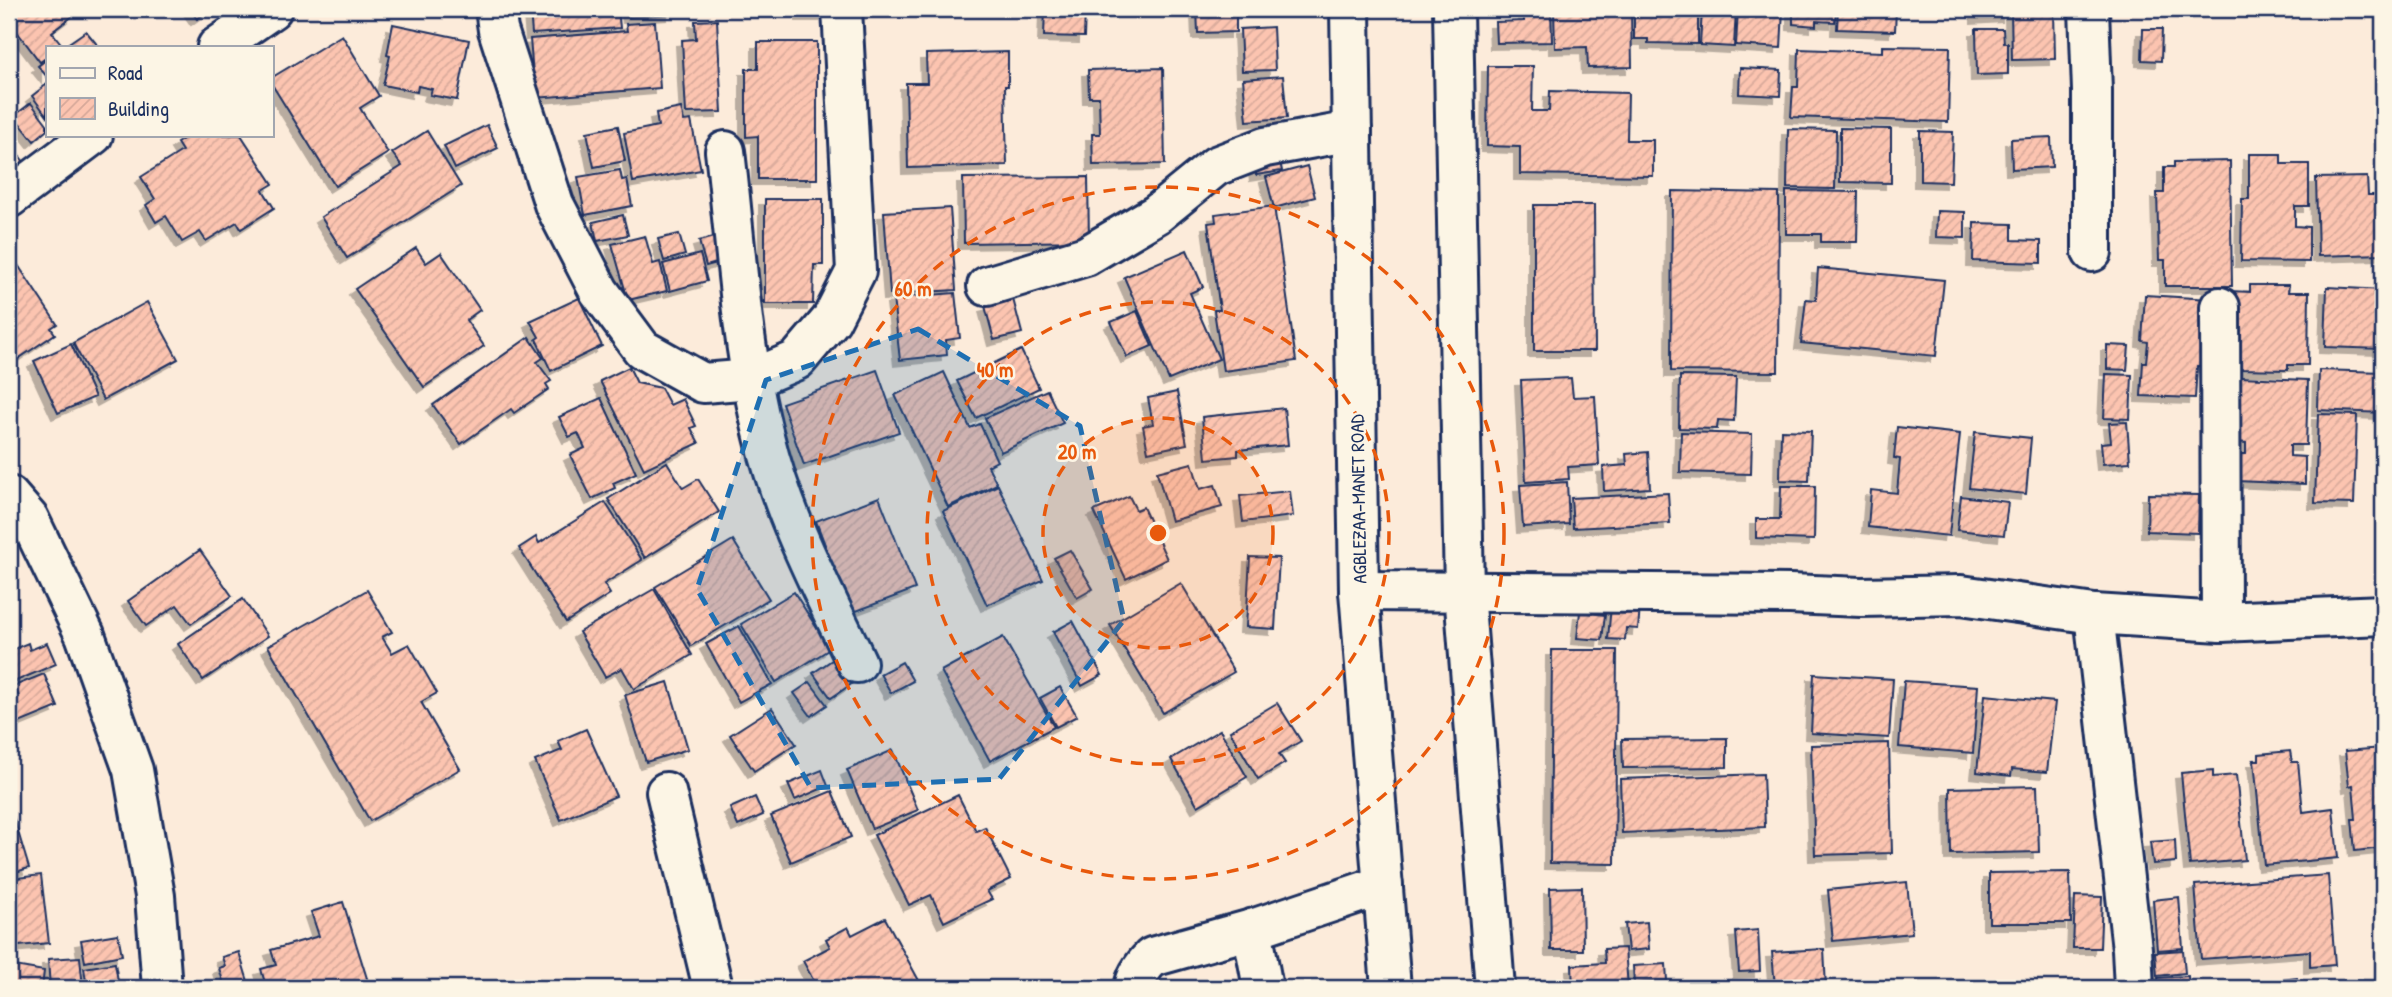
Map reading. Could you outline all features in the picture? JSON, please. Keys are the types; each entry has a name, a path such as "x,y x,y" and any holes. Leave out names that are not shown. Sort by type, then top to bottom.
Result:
{"street":[{"path":"218,46 272,9"},
{"path":"495,9 498,30 554,204 599,291 642,349 704,383 752,379 797,360 831,320 856,271 842,9"},
{"name":"AGBLEZAA-MANET ROAD","path":"1350,9 1359,591 1391,988"},
{"path":"1453,9 1464,592 1495,988"},
{"path":"2089,9 2092,252"},
{"path":"987,286 1086,256 1157,214 1216,166 1265,147 1352,131"},
{"path":"9,198 92,136"},
{"path":"725,151 752,379 764,438 788,516 857,663"},
{"path":"2220,307 2221,622"},
{"path":"9,496 29,519 85,635 133,770 155,896 162,988"},
{"path":"1359,591 1790,594 1861,597 1961,595 2094,614 2221,622 2383,615"},
{"path":"2094,614 2132,949 2134,988"},
{"path":"666,792 713,988"},
{"path":"1135,988 1137,976 1152,957 1252,929 1383,885"},
{"path":"1252,929 1263,988"}],"highlighted area":[{"path":"918,329 1080,426 1124,620 999,779 811,788 697,589 766,380"}],"building":[{"path":"69,9 74,15 52,32 63,46 46,46 46,58 40,62 9,21 9,11"},
{"path":"190,9 211,9 197,19"},
{"path":"530,9 618,9 620,28 532,34"},
{"path":"628,9 673,9 673,14 629,17"},
{"path":"802,9 825,9 825,15 802,15"},
{"path":"1045,9 1085,9 1084,37 1044,36"},
{"path":"1197,9 1236,12 1236,32 1198,33"},
{"path":"1524,9 1551,9 1552,42 1496,43 1495,22 1524,21"},
{"path":"1554,9 1631,9 1632,67 1588,68 1587,47 1555,48"},
{"path":"1634,9 1698,9 1698,44 1648,43 1648,39 1634,39"},
{"path":"1702,9 1736,9 1734,47 1700,45"},
{"path":"1738,9 1783,9 1781,48 1736,45"},
{"path":"1793,9 1836,9 1835,22 1816,21 1816,26 1793,24"},
{"path":"1838,9 1896,9 1895,31 1837,29"},
{"path":"1977,9 2008,9 2008,16 1977,18"},
{"path":"2011,9 2054,9 2055,59 2012,60"},
{"path":"717,20 722,112 686,113 682,40 696,39 695,21"},
{"path":"655,22 660,88 535,98 530,39 627,31 626,24"},
{"path":"393,24 469,40 457,100 430,95 432,89 418,86 417,92 383,85 390,56 387,55"},
{"path":"1273,27 1275,70 1242,71 1240,29"},
{"path":"1976,29 2003,29 2004,43 2008,43 2008,74 1977,75"},
{"path":"2143,29 2162,29 2161,61 2142,60"},
{"path":"86,31 98,46 64,46"},
{"path":"342,35 379,96 360,108 388,153 335,186 273,86 273,77"},
{"path":"758,42 817,42 817,179 758,179 758,136 746,137 746,69 758,69"},
{"path":"1883,46 1950,47 1948,122 1791,117 1793,87 1798,87 1799,49 1883,52"},
{"path":"1008,52 1008,86 1005,86 1007,165 908,168 906,83 927,83 926,54"},
{"path":"46,60 46,76 38,66"},
{"path":"1488,66 1533,66 1532,111 1549,111 1550,91 1628,93 1627,140 1653,140 1653,176 1520,174 1520,147 1487,146"},
{"path":"1163,68 1165,164 1093,165 1092,134 1100,134 1099,97 1089,97 1088,70"},
{"path":"1740,68 1781,70 1780,96 1739,94"},
{"path":"1283,76 1287,118 1247,121 1243,79"},
{"path":"46,85 46,115 32,96"},
{"path":"31,103 46,123 46,131 34,141 14,116"},
{"path":"681,108 684,121 691,120 701,170 633,182 624,133 658,126 656,113"},
{"path":"487,125 498,148 455,169 444,146"},
{"path":"618,126 625,161 594,167 587,132"},
{"path":"1840,128 1891,129 1891,183 1840,182"},
{"path":"1788,129 1836,130 1835,189 1787,188"},
{"path":"427,131 461,186 347,258 321,217 402,166 392,153"},
{"path":"1920,131 1953,132 1951,182 1920,181"},
{"path":"188,136 242,136 273,184 263,190 274,208 241,229 237,222 206,241 200,232 182,242 166,216 156,222 146,205 155,199 141,177 182,151 177,143"},
{"path":"2051,137 2052,167 2012,169 2011,139"},
{"path":"9,142 24,162 9,173"},
{"path":"1278,152 1282,171 1256,175 1253,157"},
{"path":"2249,154 2281,154 2281,164 2309,164 2309,206 2295,206 2295,226 2309,227 2309,262 2241,261 2242,199 2249,199"},
{"path":"2230,161 2232,286 2165,286 2165,260 2159,260 2157,193 2164,193 2164,167 2174,167 2174,162"},
{"path":"1307,166 1315,197 1274,208 1266,177"},
{"path":"620,170 622,180 627,179 632,206 585,215 578,177"},
{"path":"1088,177 1089,241 964,243 963,178"},
{"path":"2367,177 2368,195 2383,195 2383,254 2318,256 2316,178"},
{"path":"1672,191 1779,193 1778,372 1671,371"},
{"path":"1786,191 1858,192 1857,242 1821,242 1821,234 1786,234"},
{"path":"765,199 823,199 823,265 814,265 813,304 765,304"},
{"path":"1534,205 1594,205 1595,351 1534,351"},
{"path":"1274,206 1296,361 1223,371 1214,310 1220,310 1208,223 1216,222 1215,214"},
{"path":"950,208 956,290 890,294 884,212"},
{"path":"1937,211 1965,212 1965,238 1936,237"},
{"path":"623,215 628,235 597,241 593,222"},
{"path":"1974,223 2012,224 2012,240 2041,241 2041,263 1973,261"},
{"path":"679,234 685,255 664,261 658,239"},
{"path":"721,235 728,260 706,266 699,241"},
{"path":"645,236 653,264 660,262 667,291 628,300 612,244"},
{"path":"416,248 426,263 441,253 480,310 466,320 484,346 424,387 355,289"},
{"path":"1187,250 1203,287 1190,293 1219,359 1169,380 1124,277"},
{"path":"10,253 57,324 51,328 55,334 9,365"},
{"path":"700,254 707,281 670,291 663,264"},
{"path":"1818,268 1944,280 1936,356 1801,343 1806,299 1816,300"},
{"path":"2250,285 2289,285 2288,292 2309,292 2308,365 2288,365 2288,370 2238,369 2231,291 2250,292"},
{"path":"2327,287 2383,290 2383,349 2325,347"},
{"path":"955,293 960,338 946,340 947,355 900,360 893,298"},
{"path":"2145,295 2210,299 2206,366 2197,366 2195,398 2141,396 2143,362 2146,362 2148,342 2142,341"},
{"path":"579,298 602,346 551,371 536,339 539,337 530,321"},
{"path":"1013,299 1022,333 994,340 985,306"},
{"path":"147,302 178,359 103,400 73,343"},
{"path":"1137,311 1152,346 1127,357 1111,322"},
{"path":"529,337 543,358 537,362 551,381 546,384 549,389 514,413 511,409 461,444 433,405"},
{"path":"71,344 95,397 58,413 34,361"},
{"path":"2107,345 2129,346 2127,370 2107,369"},
{"path":"1021,350 1039,388 976,418 957,381"},
{"path":"629,367 637,383 661,388 670,405 683,399 696,426 691,428 699,443 644,469 600,381"},
{"path":"877,370 899,432 804,465 782,403"},
{"path":"2319,370 2383,372 2382,413 2318,410"},
{"path":"944,372 970,428 980,424 997,461 988,466 997,484 948,507 895,395"},
{"path":"2106,374 2132,375 2130,419 2104,418"},
{"path":"1680,376 1736,377 1734,421 1718,420 1717,429 1679,428"},
{"path":"2241,377 2308,380 2306,445 2290,445 2290,456 2305,457 2305,484 2237,481 2237,454 2246,454 2246,443 2238,442"},
{"path":"1571,378 1573,397 1595,396 1599,465 1568,467 1569,479 1526,482 1521,380"},
{"path":"1047,390 1063,423 1001,452 985,418"},
{"path":"1177,392 1187,444 1148,452 1143,426 1153,424 1148,398"},
{"path":"601,398 636,473 613,483 615,488 592,499 570,455 585,448 578,433 569,437 559,417"},
{"path":"1284,408 1288,445 1238,450 1238,456 1206,459 1202,417"},
{"path":"2318,414 2357,415 2354,504 2315,503"},
{"path":"2127,422 2130,462 2103,464 2101,443 2111,442 2109,423"},
{"path":"1897,427 1960,434 1949,536 1868,527 1871,490 1897,493 1900,459 1894,458"},
{"path":"1781,430 1811,431 1809,481 1780,480"},
{"path":"1681,432 1752,434 1751,474 1680,472"},
{"path":"1975,432 2031,438 2026,494 1969,488"},
{"path":"1648,452 1650,488 1604,491 1603,467 1627,465 1626,454"},
{"path":"667,462 683,488 698,479 719,512 645,558 608,499"},
{"path":"1192,463 1200,489 1215,485 1222,507 1171,521 1157,472"},
{"path":"1567,482 1569,524 1523,527 1520,485"},
{"path":"998,485 1043,580 987,605 943,511"},
{"path":"1781,486 1815,486 1814,540 1756,538 1756,519 1780,519"},
{"path":"1290,491 1293,516 1243,522 1240,496"},
{"path":"1668,493 1670,523 1573,528 1571,498"},
{"path":"2148,494 2199,495 2198,533 2147,531"},
{"path":"1129,496 1136,510 1143,507 1167,559 1126,579 1094,511"},
{"path":"1961,496 2008,502 2004,535 1957,530"},
{"path":"879,497 915,589 851,613 816,521"},
{"path":"605,502 642,560 604,584 610,594 566,622 519,548 536,537 539,543"},
{"path":"733,540 769,599 691,646 655,587"},
{"path":"200,550 232,596 191,624 177,605 146,626 128,601"},
{"path":"1070,550 1093,589 1077,598 1054,558"},
{"path":"1250,557 1279,558 1275,629 1246,627"},
{"path":"1181,583 1234,672 1163,713 1110,625"},
{"path":"654,589 692,655 634,689 622,668 605,677 579,632"},
{"path":"367,590 392,632 382,637 392,653 409,644 437,693 421,702 460,769 370,821 268,646"},
{"path":"794,592 830,649 776,682 741,624"},
{"path":"243,599 268,636 203,680 178,644"},
{"path":"1611,605 1640,607 1638,629 1626,628 1625,640 1608,639"},
{"path":"1580,612 1605,615 1602,640 1577,638"},
{"path":"1073,621 1102,675 1082,686 1053,632"},
{"path":"739,626 772,684 739,702 706,644"},
{"path":"1003,637 1054,727 990,761 941,671"},
{"path":"28,643 30,650 47,643 56,664 9,684 9,651"},
{"path":"1552,650 1617,650 1615,864 1550,863"},
{"path":"835,658 853,683 831,698 813,673"},
{"path":"902,662 913,681 891,693 880,674"},
{"path":"44,674 58,707 12,726 9,702 19,697 14,686"},
{"path":"1814,674 1893,679 1889,738 1811,733"},
{"path":"1904,681 1978,686 1973,753 1899,747"},
{"path":"668,682 688,749 646,762 625,695"},
{"path":"810,682 827,705 811,716 794,693"},
{"path":"1060,687 1077,716 1056,727 1040,698"},
{"path":"1985,695 2055,702 2047,772 2012,769 2011,776 1977,772"},
{"path":"1277,703 1301,741 1279,754 1285,763 1258,779 1230,731"},
{"path":"772,708 796,744 754,771 730,735"},
{"path":"586,729 616,796 561,820 535,761 562,750 558,741"},
{"path":"1220,730 1247,777 1198,806 1171,759"},
{"path":"1727,738 1727,767 1623,768 1622,739"},
{"path":"1889,743 1892,853 1815,855 1811,745"},
{"path":"2383,748 2383,848 2355,851 2353,785 2349,786 2345,751"},
{"path":"893,750 918,810 872,829 847,770"},
{"path":"2290,751 2292,762 2298,762 2303,812 2333,808 2338,858 2264,865 2254,760 2259,760 2259,754"},
{"path":"822,770 828,786 795,800 788,784"},
{"path":"2213,770 2213,777 2236,775 2245,860 2190,865 2181,773"},
{"path":"1763,774 1765,827 1622,833 1620,779"},
{"path":"2037,786 2039,852 1951,854 1950,788"},
{"path":"832,791 851,837 791,862 771,816"},
{"path":"958,795 976,831 985,827 1011,879 987,891 992,899 944,922 931,895 909,905 874,835"},
{"path":"755,797 763,815 738,826 730,808"},
{"path":"9,802 29,868 9,874"},
{"path":"2175,840 2176,862 2153,864 2150,842"},
{"path":"2070,872 2071,923 1989,923 1989,873"},
{"path":"41,875 49,943 9,947 9,879"},
{"path":"2328,875 2335,965 2310,967 2310,951 2201,959 2195,885"},
{"path":"1907,882 1912,933 1833,941 1828,890"},
{"path":"1582,887 1583,950 1551,950 1550,888"},
{"path":"2075,896 2102,897 2100,948 2073,948"},
{"path":"2179,897 2183,948 2157,950 2153,900"},
{"path":"343,902 370,988 254,988 265,983 261,969 276,965 271,950 319,936 311,912"},
{"path":"885,918 923,988 810,988 816,985 803,961 830,947 826,939 848,927 852,935"},
{"path":"1647,922 1649,949 1628,951 1625,924"},
{"path":"1758,930 1760,971 1739,972 1736,932"},
{"path":"118,934 122,955 85,962 81,940"},
{"path":"1625,948 1628,988 1573,988 1572,965 1605,963 1604,949"},
{"path":"1824,949 1826,988 1805,988 1805,985 1775,987 1772,952"},
{"path":"2183,950 2185,973 2157,976 2155,952"},
{"path":"239,952 250,988 225,988 219,968 225,966 222,957"},
{"path":"80,957 83,988 50,988 48,959"},
{"path":"115,963 119,987 87,988 84,968"},
{"path":"1666,964 1667,981 1634,983 1633,966"},
{"path":"9,965 44,971 42,988 9,988"},
{"path":"2188,976 2189,988 2159,988 2158,978"},
{"path":"2297,978 2298,988 2210,988"},
{"path":"1113,983 1114,988 1070,988 1070,986"}]}
